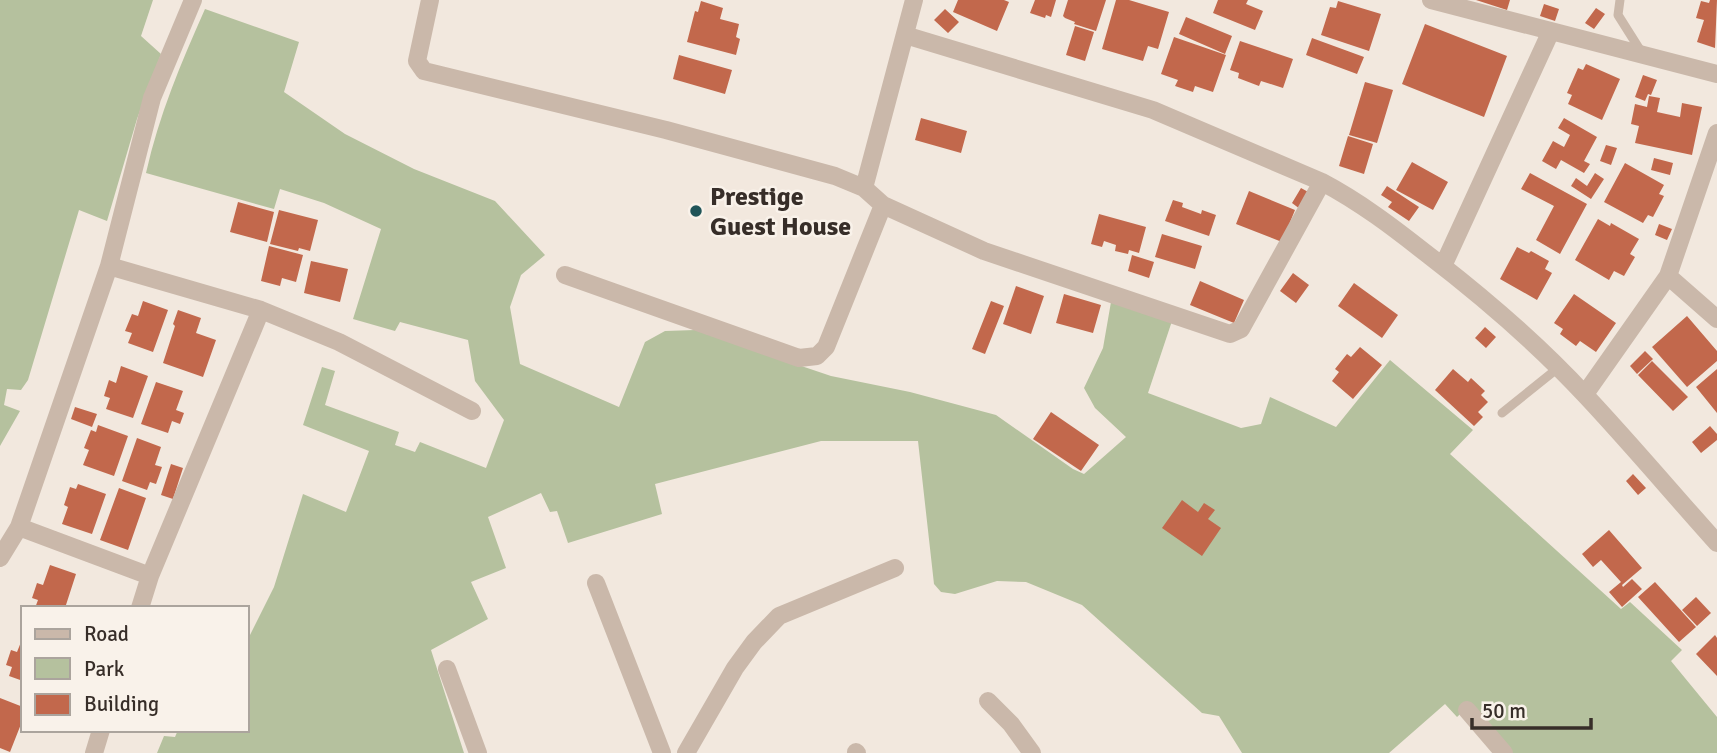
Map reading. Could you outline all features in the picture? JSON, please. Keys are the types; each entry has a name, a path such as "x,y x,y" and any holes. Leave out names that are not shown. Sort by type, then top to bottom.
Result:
{"street":[{"path":"0,558 19,527 109,266 152,98 192,0"},
{"path":"430,0 417,61 424,71 666,130 835,176 864,188 883,205 984,251 1230,334 1241,329 1322,182"},
{"path":"864,188 914,0"},
{"path":"1431,0 1717,74"},
{"path":"1443,266 1550,31"},
{"path":"905,35 1153,110 1347,195 1389,224 1507,319 1585,394 1717,543"},
{"path":"1585,394 1668,276 1717,133"},
{"path":"565,275 799,358 817,356 826,347 883,205"},
{"path":"109,266 261,310 339,342 472,411"},
{"path":"1668,276 1717,319"},
{"path":"141,606 150,576 261,310"},
{"path":"19,527 150,576"},
{"path":"685,753 735,668 754,642 779,617 895,568"},
{"path":"596,583 662,753"},
{"path":"447,669 478,753"},
{"path":"988,701 1011,724 1032,753"},
{"path":"1467,710 1504,753"},
{"path":"94,753 100,732"}],"lane":[{"path":"1620,0 1618,15 1643,55"},
{"path":"1502,413 1558,368"}],"green space":[{"path":"0,0 153,0 141,36 161,54 137,119 107,221 79,210 28,380 21,390 7,389 4,405 20,411 0,446"},
{"path":"205,9 299,42 284,92 345,134 414,169 495,201 545,255 521,275 510,307 520,364 619,407 645,342 665,331 695,330 831,376 910,392 996,415 1084,474 1126,437 1095,408 1084,388 1103,348 1111,302 1173,318 1148,393 1241,428 1261,424 1270,397 1336,427 1390,360 1473,430 1450,454 1621,609 1630,602 1682,650 1671,661 1717,717 1717,753 1512,753 1470,705 1457,717 1445,704 1389,753 1242,753 1219,716 1202,713 1082,605 1026,582 997,581 955,594 941,592 934,584 918,441 821,441 655,484 662,514 568,543 557,511 550,512 541,493 488,517 506,568 471,582 488,619 431,650 464,753 157,753 164,736 175,737 177,732 248,732 248,639 274,587 303,494 346,512 369,451 303,425 322,367 335,371 325,405 399,432 395,445 415,452 420,442 486,468 504,420 475,381 468,340 400,322 395,331 353,319 381,229 324,203 280,189 274,209 146,173 157,130"}],"building":[{"path":"958,0 1009,2 997,31 953,12"},
{"path":"1035,0 1056,0 1051,17 1046,15 1045,18 1030,13"},
{"path":"1068,0 1106,0 1096,31 1074,24 1075,22 1063,16"},
{"path":"1116,0 1129,0 1169,12 1158,49 1148,46 1143,61 1102,49"},
{"path":"1218,0 1248,0 1246,4 1263,11 1255,30 1213,13"},
{"path":"1476,0 1510,0 1507,10"},
{"path":"1710,0 1717,0 1715,48 1697,42 1704,20 1696,18 1701,1 1709,3"},
{"path":"701,1 723,8 720,19 739,24 736,37 740,39 736,55 687,42 695,11 698,12"},
{"path":"1338,1 1381,14 1369,51 1321,35 1330,7 1336,8"},
{"path":"1544,4 1559,9 1555,21 1540,16"},
{"path":"1596,8 1605,14 1594,29 1585,23"},
{"path":"945,9 959,22 948,33 934,20"},
{"path":"1186,17 1232,36 1225,54 1179,34"},
{"path":"1425,24 1507,56 1484,117 1402,84"},
{"path":"1075,26 1094,32 1085,61 1066,55"},
{"path":"1174,37 1226,55 1213,92 1195,86 1193,92 1175,86 1178,80 1161,74"},
{"path":"1312,38 1364,57 1357,74 1306,55"},
{"path":"1240,41 1293,59 1283,88 1261,81 1259,86 1238,78 1239,73 1230,70"},
{"path":"679,55 732,70 725,94 673,79"},
{"path":"1586,64 1620,79 1602,120 1568,104 1572,95 1567,93 1578,68 1583,70"},
{"path":"1643,75 1657,80 1651,95 1648,94 1645,101 1635,97"},
{"path":"1365,82 1393,90 1377,143 1349,135"},
{"path":"1649,96 1660,98 1657,112 1680,117 1682,103 1702,107 1692,155 1635,143 1639,126 1631,124 1635,104 1647,107"},
{"path":"921,118 967,131 961,153 915,140"},
{"path":"1564,118 1597,137 1584,161 1590,164 1584,173 1561,160 1556,169 1542,161 1553,141 1564,147 1570,135 1558,128"},
{"path":"1348,136 1373,144 1364,174 1339,166"},
{"path":"1606,145 1617,148 1611,165 1600,161"},
{"path":"1654,158 1673,163 1670,175 1651,170"},
{"path":"1412,162 1448,182 1433,210 1396,190"},
{"path":"1625,163 1664,185 1659,194 1664,196 1653,217 1648,215 1643,223 1604,202"},
{"path":"1530,173 1587,204 1560,254 1536,240 1554,206 1521,189"},
{"path":"1595,173 1604,179 1591,199 1571,186 1576,178 1587,186"},
{"path":"1387,186 1419,207 1409,221 1388,207 1392,202 1381,195"},
{"path":"1301,188 1310,193 1300,209 1292,203"},
{"path":"1249,191 1295,210 1282,242 1236,224"},
{"path":"1173,200 1183,203 1182,207 1201,214 1202,210 1216,215 1209,236 1165,221"},
{"path":"238,202 274,212 267,242 230,232"},
{"path":"279,210 318,220 310,251 270,244"},
{"path":"1099,214 1146,227 1139,253 1129,250 1128,254 1115,251 1116,245 1104,241 1102,247 1091,244"},
{"path":"1598,219 1610,226 1611,223 1639,239 1630,254 1635,257 1624,276 1614,271 1609,280 1575,260"},
{"path":"1659,224 1672,229 1667,240 1655,235"},
{"path":"1162,234 1202,246 1195,269 1155,257"},
{"path":"269,246 303,255 296,282 282,278 280,286 261,281"},
{"path":"1517,247 1549,261 1545,269 1552,273 1537,300 1500,279"},
{"path":"1132,255 1154,262 1149,278 1128,271"},
{"path":"311,261 348,269 340,302 304,293"},
{"path":"1293,273 1309,285 1296,303 1280,291"},
{"path":"1200,281 1244,300 1234,323 1190,305"},
{"path":"1354,283 1398,315 1382,338 1338,306"},
{"path":"1016,286 1044,296 1031,334 1003,324"},
{"path":"1064,294 1101,305 1093,333 1056,323"},
{"path":"1574,294 1616,323 1596,352 1580,341 1576,346 1560,334 1563,329 1554,323"},
{"path":"143,301 168,310 153,352 128,343 132,333 125,331 132,314 138,316"},
{"path":"991,301 1004,306 985,354 972,349"},
{"path":"178,310 201,318 196,333 216,340 203,377 163,363"},
{"path":"1687,316 1717,351 1717,361 1687,387 1652,347"},
{"path":"1485,327 1496,337 1486,348 1475,338"},
{"path":"1360,347 1382,365 1353,399 1332,381 1339,372 1335,369 1347,354 1351,357"},
{"path":"1645,351 1653,359 1637,374 1630,366"},
{"path":"1652,361 1688,397 1673,411 1638,375"},
{"path":"121,366 148,376 133,418 106,409 110,398 104,396 109,380 116,383"},
{"path":"1453,369 1468,382 1471,378 1485,391 1481,395 1488,402 1478,412 1483,417 1474,426 1435,390"},
{"path":"1717,369 1717,413 1696,387"},
{"path":"156,382 183,391 176,410 184,413 180,424 172,421 168,433 141,424"},
{"path":"75,407 97,414 92,427 71,419"},
{"path":"1051,412 1099,445 1081,471 1033,439"},
{"path":"98,425 128,436 114,476 83,465 89,450 84,448 91,430 96,432"},
{"path":"1710,426 1717,434 1717,440 1701,453 1692,442"},
{"path":"137,438 161,447 155,465 162,467 156,484 150,482 147,490 122,481"},
{"path":"171,464 183,468 173,499 161,495"},
{"path":"1633,474 1646,488 1638,495 1626,481"},
{"path":"78,484 106,494 92,534 62,524 68,507 64,505 70,487 76,489"},
{"path":"119,488 146,498 128,550 100,540"},
{"path":"1182,500 1198,512 1204,503 1215,510 1208,519 1221,528 1202,556 1162,528"},
{"path":"1609,530 1642,568 1622,585 1623,587 1632,579 1642,589 1622,607 1609,592 1621,582 1601,560 1593,567 1582,554"},
{"path":"50,565 76,574 66,606 36,606 38,600 32,598 37,583 43,585"},
{"path":"1655,582 1696,627 1679,642 1638,597"},
{"path":"1696,597 1711,613 1697,626 1682,610"},
{"path":"1715,635 1717,638 1717,676 1696,654"},
{"path":"21,642 21,680 9,676 12,667 6,665 11,650 17,652"},
{"path":"0,698 21,706 21,724 10,752 0,748"}],"place":[{"name":"Prestige Guest House","path":"696,211"}]}
